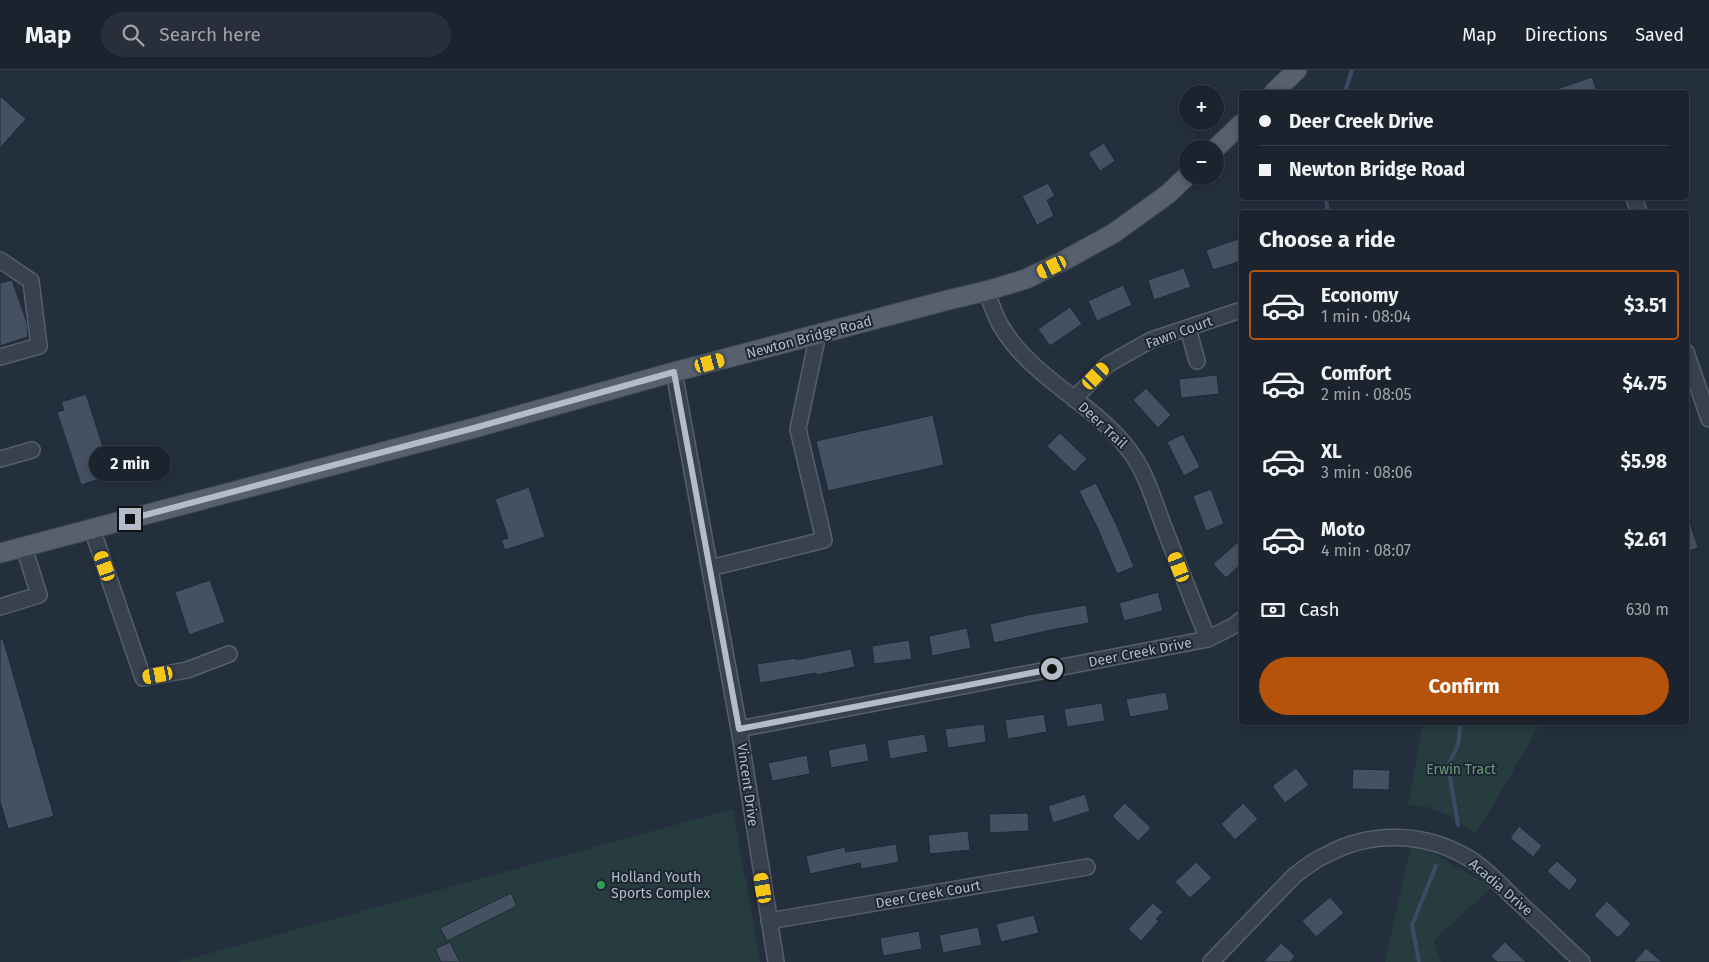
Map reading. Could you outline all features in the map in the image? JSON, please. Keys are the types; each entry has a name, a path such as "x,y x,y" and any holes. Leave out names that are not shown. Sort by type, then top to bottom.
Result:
{"main road":[{"path":"1276,90 1297,70"},
{"path":"1224,140 1239,126"},
{"name":"Newton Bridge Road","path":"0,553 474,428 674,372 1026,279 1114,233 1168,194 1179,184"}],"street":[{"path":"0,260 31,281 39,346 0,357"},
{"name":"Deer Trail","path":"986,291 1001,326 1025,357 1045,377 1114,432 1130,451 1144,477 1208,639"},
{"name":"Fawn Court","path":"1074,399 1107,365 1151,340 1239,311"},
{"path":"1188,328 1197,361"},
{"path":"710,568 824,540 798,429 818,334"},
{"path":"1689,361 1709,419"},
{"name":"Vincent Drive","path":"674,372 739,729 776,962"},
{"path":"0,459 32,450"},
{"path":"92,529 143,678 187,670 229,654"},
{"path":"0,607 39,595 24,547"},
{"name":"Deer Creek Drive","path":"739,729 1208,639 1239,622"},
{"name":"Acadia Drive","path":"1211,962 1294,876 1309,865 1326,854 1363,841 1401,837 1435,843 1472,860 1582,962"},
{"name":"Deer Creek Court","path":"769,921 1087,867"}],"green space":[{"name":"Erwin Tract","path":"1423,725 1540,725 1476,834 1448,815 1427,807 1408,805"},
{"name":"Holland Youth Sports Complex","path":"733,809 760,962 178,962"},
{"path":"1412,841 1492,887 1434,940 1441,962 1385,962"}],"building":[{"path":"1592,77 1596,90 1554,90"},
{"path":"0,96 26,119 0,148"},
{"path":"1104,143 1115,161 1100,171 1088,153"},
{"path":"1048,183 1055,196 1047,200 1054,216 1037,225 1022,196"},
{"path":"1239,239 1239,262 1213,270 1206,250"},
{"path":"1184,268 1191,287 1154,300 1148,280"},
{"path":"12,280 27,323 28,337 0,346 0,283"},
{"path":"1123,285 1132,305 1097,321 1088,301"},
{"path":"1070,307 1082,324 1050,346 1038,329"},
{"path":"1217,375 1219,394 1181,398 1179,379"},
{"path":"1146,388 1171,415 1158,428 1133,400"},
{"path":"86,394 112,475 81,485 57,412 64,410 61,402"},
{"path":"933,415 944,465 828,491 816,441"},
{"path":"1060,433 1087,459 1074,472 1047,446"},
{"path":"1183,434 1200,467 1184,476 1167,442"},
{"path":"1096,483 1134,567 1117,574 1079,491"},
{"path":"529,487 545,537 505,550 501,540 508,538 495,499"},
{"path":"1211,489 1224,524 1206,531 1193,496"},
{"path":"1689,519 1698,548 1689,551"},
{"path":"1239,541 1239,566 1226,578 1213,564"},
{"path":"210,580 225,622 189,635 175,592"},
{"path":"1158,592 1163,611 1124,621 1119,603"},
{"path":"1086,605 1089,623 994,643 990,624"},
{"path":"967,628 971,648 932,656 929,636"},
{"path":"3,639 54,816 8,829 0,801 0,640"},
{"path":"909,640 912,659 874,664 872,646"},
{"path":"851,649 855,667 817,675 816,673 760,683 757,664 796,658 796,660"},
{"path":"1166,692 1169,710 1130,717 1126,699"},
{"path":"1102,703 1105,721 1067,727 1064,709"},
{"path":"1044,714 1047,732 1008,739 1005,720"},
{"path":"984,724 986,742 948,748 945,729"},
{"path":"925,734 928,752 890,759 887,740"},
{"path":"866,743 869,761 831,768 828,750"},
{"path":"807,755 810,774 772,781 768,763"},
{"path":"1296,768 1309,785 1285,803 1272,786"},
{"path":"1353,769 1390,770 1389,790 1352,789"},
{"path":"1085,794 1090,811 1053,823 1048,806"},
{"path":"1125,803 1151,828 1138,841 1112,816"},
{"path":"1243,803 1258,819 1235,840 1221,824"},
{"path":"1028,813 1029,831 990,833 989,814"},
{"path":"1519,826 1542,846 1533,857 1510,838"},
{"path":"968,831 970,850 930,854 928,835"},
{"path":"896,844 899,862 861,869 860,863 810,874 806,856 845,847 846,852"},
{"path":"1557,861 1578,880 1569,891 1547,871"},
{"path":"1196,862 1212,878 1190,898 1175,882"},
{"path":"511,893 517,906 447,941 440,928"},
{"path":"1330,897 1344,913 1316,937 1302,921"},
{"path":"1607,901 1631,924 1618,938 1594,915"},
{"path":"1153,903 1163,912 1156,919 1159,921 1141,941 1128,929"},
{"path":"1034,915 1039,933 1001,942 996,924"},
{"path":"978,927 982,945 943,953 939,935"},
{"path":"919,931 922,949 883,956 880,938"},
{"path":"450,942 460,962 441,962 435,949"},
{"path":"1505,942 1526,962 1497,962 1491,956"},
{"path":"1281,943 1295,956 1290,962 1263,962"},
{"path":"1646,948 1662,962 1634,962"}],"waterway":[{"path":"1346,90 1352,70"},
{"path":"1326,200 1328,210"},
{"path":"1458,825 1448,766 1458,745 1461,725"},
{"path":"1419,962 1412,925 1436,866"}],"place":[{"name":"Holland Youth Sports Complex","path":"601,885"}],"route":[{"path":"130,519 474,428 674,372 739,729 1052,669"}]}
